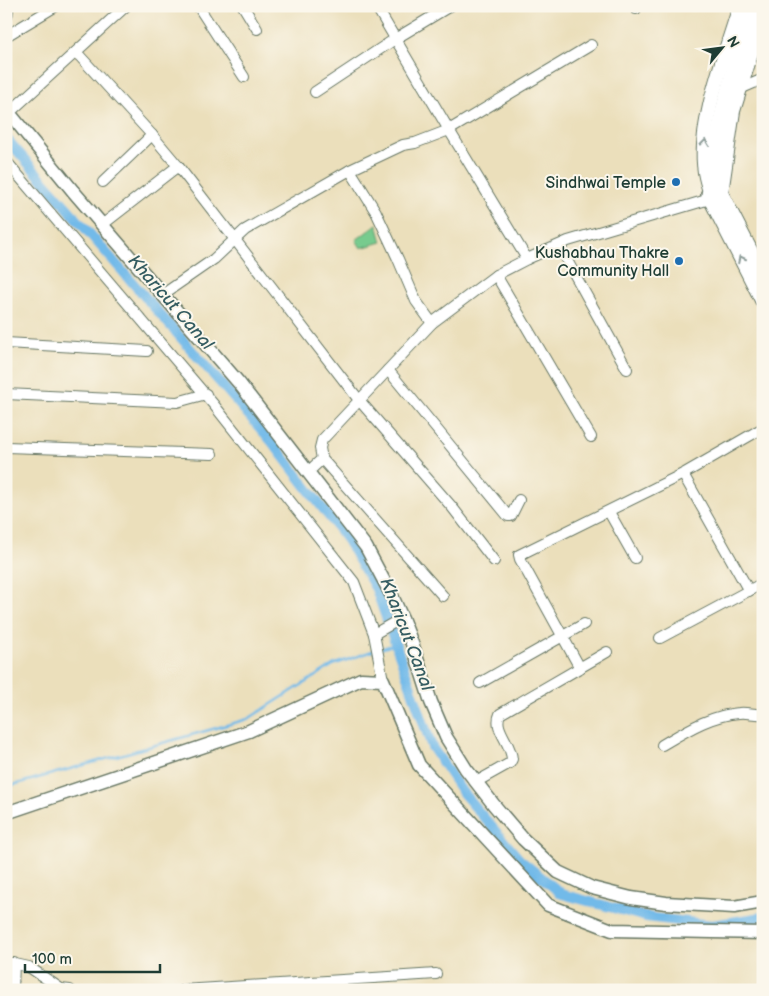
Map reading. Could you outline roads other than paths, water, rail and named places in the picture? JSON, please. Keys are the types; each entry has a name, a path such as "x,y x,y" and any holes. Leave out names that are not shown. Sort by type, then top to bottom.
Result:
{"main road":[{"path":"740,6 708,115 704,152 705,172 713,194 737,237 763,274"},
{"path":"713,194 716,150 726,97 754,6"},
{"path":"713,194 733,111 763,15"},
{"path":"737,237 763,302"}],"street":[{"path":"6,14 7,6"},
{"path":"6,36 56,6"},
{"path":"126,6 8,111 72,191 238,382 366,547 402,618 446,737 476,782 523,838 558,872 592,888 631,898 666,903 734,907 763,902"},
{"path":"198,6 244,77"},
{"path":"244,6 257,29"},
{"path":"376,6 527,259"},
{"path":"315,92 450,6"},
{"path":"162,294 214,259 245,230 350,170 402,145 415,143 449,130 591,45"},
{"path":"76,52 178,166 359,400 452,507 494,561"},
{"path":"740,89 763,79"},
{"path":"103,182 152,135"},
{"path":"6,161 206,394 354,582 374,634 383,680 419,765 548,906 612,930 763,933"},
{"path":"102,225 178,166"},
{"path":"350,170 376,212 416,301 432,323"},
{"path":"443,596 322,459 320,448 322,440 432,323 496,275 558,246 713,194"},
{"path":"558,246 627,369"},
{"path":"496,275 591,437"},
{"path":"6,343 147,351"},
{"path":"388,370 508,516 511,516 519,500"},
{"path":"6,394 177,402 206,394"},
{"path":"580,668 519,555 683,474 763,428"},
{"path":"6,447 212,454"},
{"path":"308,472 322,459"},
{"path":"683,474 749,591"},
{"path":"609,512 635,558"},
{"path":"660,638 763,583"},
{"path":"374,634 402,618"},
{"path":"480,683 584,624"},
{"path":"476,782 510,763 512,758 508,743 498,726 497,720 500,714 607,652"},
{"path":"6,812 249,732 361,679 383,680"},
{"path":"662,744 718,717 742,712 763,714"},
{"path":"12,990 10,963 29,967 61,989 70,990"},
{"path":"183,990 315,986 436,974"}],"waterway":[{"name":"Kharicut Canal","path":"6,138 272,442 347,540 376,589 432,747 463,793 520,860 562,894 646,917 712,925 763,917"},
{"path":"380,649 395,644"},
{"path":"6,787 248,719 333,665 375,650"}],"place":[{"name":"Sindhwai Temple","path":"676,182"},
{"name":"Kushabhau Thakre Community Hall","path":"679,261"}]}
